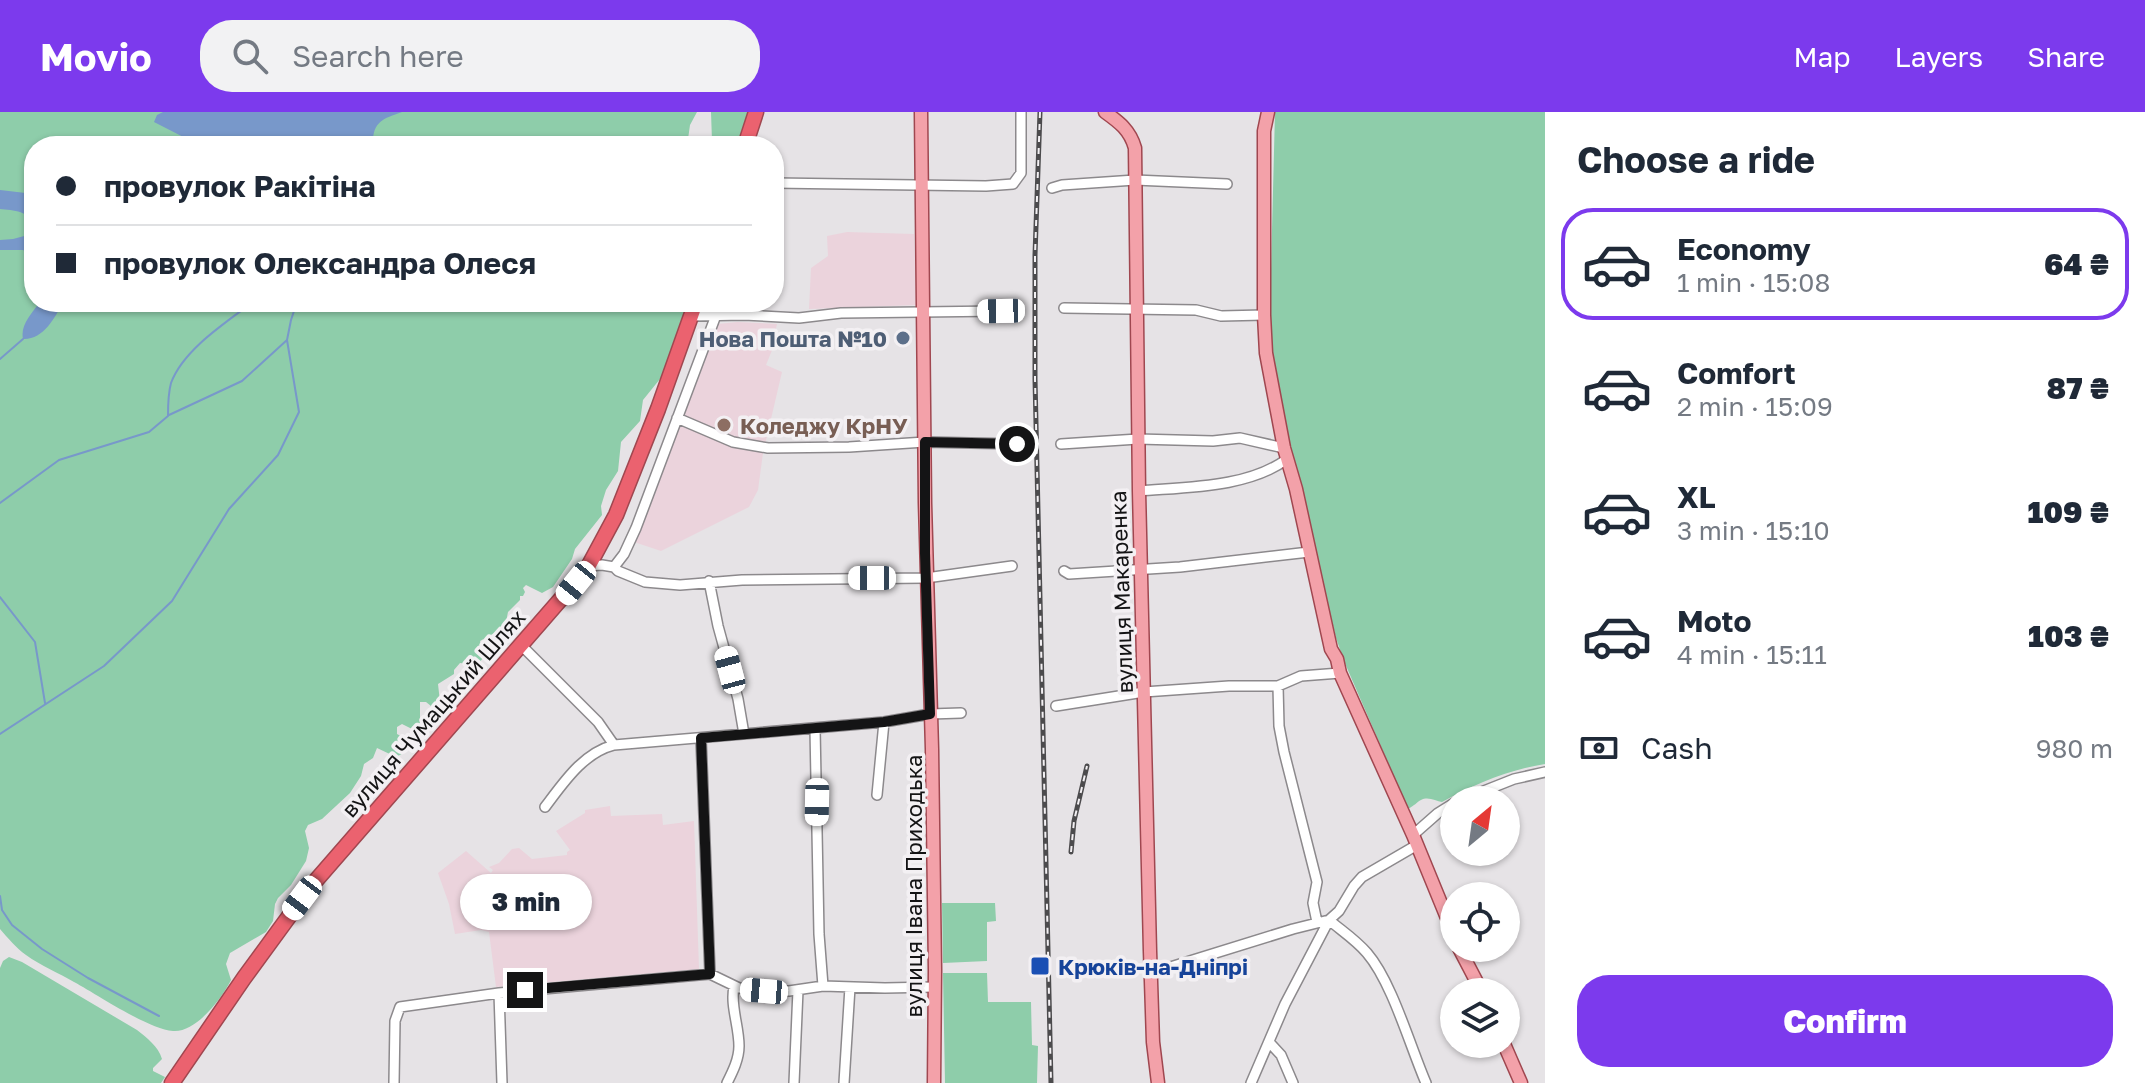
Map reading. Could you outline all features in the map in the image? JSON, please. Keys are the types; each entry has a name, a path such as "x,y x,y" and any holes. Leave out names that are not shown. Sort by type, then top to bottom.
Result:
{"highway":[{"path":"748,136 756,112"},
{"name":"вулиця Чумацький Шлях","path":"172,1083 312,885 588,566 616,515 693,312"}],"main road":[{"name":"вулиця Івана Приходька","path":"921,112 934,1083"},
{"name":"вулиця Макаренка","path":"1105,112 1126,128 1135,148 1139,491 1153,1042 1158,1083"},
{"path":"1268,112 1264,131 1266,353 1286,453 1331,649 1440,901"},
{"path":"1510,1058 1521,1083"}],"street":[{"path":"784,183 1007,185 1017,180 1021,173 1021,112"},
{"path":"1052,188 1135,180 1227,184"},
{"path":"1064,308 1196,310 1221,316 1264,315"},
{"path":"703,312 716,316 799,318 841,313 1001,311"},
{"path":"614,567 636,528 717,312"},
{"path":"677,418 733,442 762,447 849,447 925,442 1017,444"},
{"path":"1061,444 1138,439 1213,441 1240,438 1286,453 1266,471 1250,477 1139,491"},
{"path":"1064,571 1069,574 1261,559 1309,552"},
{"path":"588,566 614,567 645,582 661,585 709,581 926,578 1012,566"},
{"path":"709,581 744,734"},
{"path":"521,645 598,722 614,745"},
{"path":"1056,706 1144,692 1278,686 1301,676 1340,673"},
{"path":"1278,686 1279,726 1284,752 1317,882 1313,903 1317,922"},
{"path":"545,807 580,764 597,751 614,745 961,713"},
{"path":"877,795 884,722"},
{"path":"815,728 823,986"},
{"path":"701,738 710,974"},
{"path":"1496,786 1545,772"},
{"path":"1251,1083 1303,967 1329,920 1339,911 1362,877 1415,840 1440,812"},
{"path":"1151,973 1329,920 1370,957 1392,999 1426,1083"},
{"path":"394,1083 395,1021 400,1007 499,993 710,974 734,987 764,991 823,986 935,987"},
{"path":"727,1083 739,1050 734,987"},
{"path":"844,1083 850,987"},
{"path":"794,1083 798,990"},
{"path":"499,993 502,1083"},
{"path":"1269,1042 1281,1055 1293,1083"}],"shaded area":[{"path":"847,232 914,234 917,305 809,309 811,268 828,256 827,236"},
{"name":"Коледжу КрНУ","path":"737,322 777,324 774,337 777,338 766,365 782,372 763,453 758,490 749,507 661,551 634,542 715,326"},
{"path":"610,806 611,816 662,814 663,825 694,821 699,969 496,987 489,932 481,930 455,934 438,873 466,851 491,873 493,870 489,867 499,863 512,849 519,848 532,859 567,855 570,850 556,831 585,813 585,810"}],"green space":[{"path":"0,112 697,112 688,136 24,136 24,312 685,312 664,374 643,400 640,421 621,442 618,471 606,490 601,506 602,515 575,549 572,559 553,587 542,593 526,585 523,596 508,612 505,627 480,641 484,657 477,665 460,663 454,674 438,684 440,702 436,710 426,702 420,702 420,726 416,731 402,724 397,727 397,734 408,740 407,751 396,757 377,748 373,758 364,764 361,776 350,793 322,819 308,825 305,831 309,848 306,861 291,885 278,898 273,921 266,932 230,953 226,964 231,980 207,1013 182,1030 173,1031 150,1024 32,959 0,929"},
{"path":"711,112 748,112 743,136 712,136"},
{"path":"1275,112 1545,112 1545,764 1474,786 1440,786 1440,802 1424,799 1408,809 1336,638 1269,348"},
{"path":"942,903 995,903 996,921 987,922 987,961 943,963"},
{"path":"9,957 145,1036 162,1059 153,1068 165,1077 161,1083 0,1083 0,968"},
{"path":"943,973 987,973 988,1002 1031,1002 1032,1045 1038,1046 1037,1083 945,1083"}],"water":[{"path":"163,112 402,112 380,123 374,136 181,136 154,122 157,115"},
{"path":"0,190 24,193 24,214 0,209"},
{"path":"24,236 24,251 0,250 0,240"},
{"path":"32,312 57,312 37,336 23,339"}],"waterway":[{"path":"0,503 59,460 149,432 168,416 171,383 185,359 240,312"},
{"path":"0,734 104,666 172,601 229,509 278,455 299,412 287,340 294,312"},
{"path":"0,359 23,339"},
{"path":"169,415 242,381 287,340"},
{"path":"0,597 35,642 45,703"},
{"path":"0,896 2,910 12,925 42,949 159,1016"}],"railway":[{"path":"1040,112 1035,379 1051,1083"},
{"path":"1071,852 1074,821 1087,766"}],"place":[{"name":"Нова Пошта №10","path":"903,338"},
{"name":"Коледжу КрНУ","path":"724,425"},
{"name":"Крюків-на-Дніпрі","path":"1040,966"}],"route":[{"path":"525,990 710,974 701,738 884,722 930,714 925,442 1017,444"}]}
